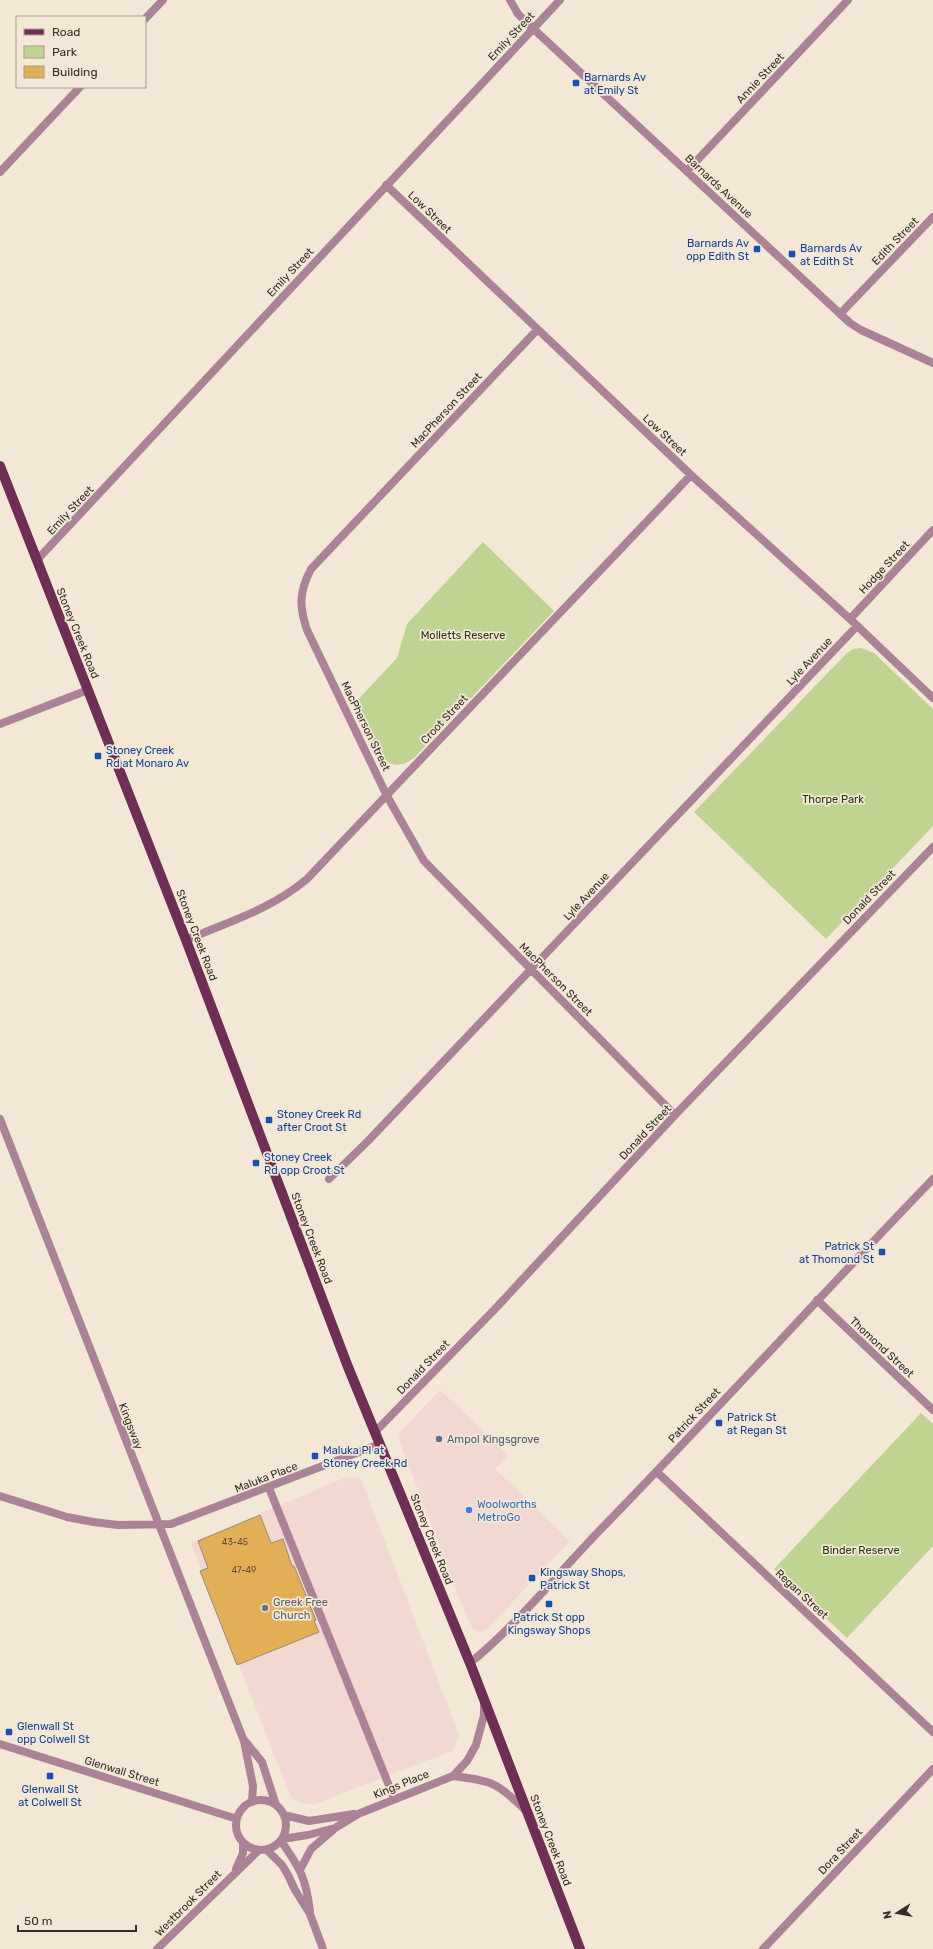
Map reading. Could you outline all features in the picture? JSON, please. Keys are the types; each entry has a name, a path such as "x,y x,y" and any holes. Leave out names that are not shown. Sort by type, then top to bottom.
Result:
{"main road":[{"name":"Stoney Creek Road","path":"0,466 186,940 348,1367 470,1663 580,1949"}],"street":[{"path":"146,18 163,0"},
{"name":"Barnards Avenue","path":"510,0 518,14 533,29 840,314 861,330 933,363"},
{"name":"Emily Street","path":"36,560 560,0"},
{"name":"Annie Street","path":"687,171 848,0"},
{"path":"0,172 79,88"},
{"name":"Low Street","path":"386,185 691,475 850,619 933,698"},
{"name":"Edith Street","path":"840,314 933,217"},
{"name":"MacPherson Street","path":"537,330 311,569 304,584 301,599 302,615 307,630 386,796 424,861 675,1116"},
{"name":"Croot Street","path":"186,940 269,906 290,894 308,880 691,475"},
{"name":"Hodge Street","path":"850,619 933,530"},
{"name":"Lyle Avenue","path":"329,1179 368,1142 857,626"},
{"path":"0,724 88,690"},
{"name":"Donald Street","path":"374,1432 494,1310 675,1116 933,848"},
{"name":"Kingsway","path":"0,1119 158,1526 244,1741 253,1786 252,1802"},
{"name":"Patrick Street","path":"470,1663 498,1640 564,1567 657,1472 816,1300 933,1179"},
{"name":"Thomond Street","path":"816,1300 933,1410"},
{"name":"Maluka Place","path":"0,1496 67,1517 93,1522 118,1525 158,1526 183,1521 380,1444"},
{"name":"Regan Street","path":"657,1472 933,1732"},
{"path":"269,1488 394,1798"},
{"name":"Kings Place","path":"300,1870 311,1849 335,1828 358,1814 394,1798 453,1776 467,1761 476,1745 484,1715 484,1702"},
{"name":"Kingsway","path":"244,1741 262,1762 276,1805"},
{"name":"Glenwall Street","path":"0,1744 236,1819"},
{"name":"Dora Street","path":"762,1949 933,1769"},
{"name":"Kings Place","path":"453,1776 481,1780 495,1784 512,1797 526,1811"},
{"path":"260,1800 269,1801 276,1805 284,1815 286,1827 282,1840 267,1850 258,1851 243,1843 238,1836 236,1819 245,1806 252,1802 260,1800"},
{"name":"Kings Place","path":"284,1815 309,1821 358,1814"},
{"name":"Kings Place","path":"282,1840 335,1828"},
{"path":"282,1840 300,1870 307,1887 310,1914"},
{"name":"Westbrook Street","path":"234,1873 243,1853 243,1843"},
{"path":"267,1850 282,1865 310,1914 323,1949"},
{"name":"Westbrook Street","path":"157,1949 258,1851"}],"shaded area":[{"path":"440,1390 508,1455 495,1469 570,1541 488,1628 481,1632 474,1629 469,1623 399,1440 400,1432"},
{"path":"349,1476 361,1479 459,1735 452,1751 315,1804 300,1803 292,1798 288,1790 191,1543"}],"green space":[{"name":"Molletts Reserve","path":"483,542 554,611 414,758 402,764 392,764 383,759 375,750 362,727 353,705 397,658 407,624"},
{"name":"Thorpe Park","path":"861,648 874,653 933,709 933,826 826,939 694,812 846,654 853,649"},
{"name":"Binder Reserve","path":"921,1413 933,1424 933,1546 847,1638 774,1569"}],"building":[{"path":"260,1515 271,1543 283,1539 292,1566 294,1566 316,1620 314,1621 319,1632 237,1665 200,1571 208,1568 198,1541"}],"place":[{"name":"Barnards Av at Emily St","path":"576,83"},
{"name":"Barnards Av opp Edith St","path":"757,249"},
{"name":"Barnards Av at Edith St","path":"792,254"},
{"name":"Stoney Creek Rd at Monaro Av","path":"98,756"},
{"name":"Stoney Creek Rd after Croot St","path":"269,1120"},
{"name":"Stoney Creek Rd opp Croot St","path":"256,1163"},
{"name":"Patrick St at Thomond St","path":"882,1252"},
{"name":"Patrick St at Regan St","path":"719,1423"},
{"name":"Ampol Kingsgrove","path":"439,1439"},
{"name":"Maluka Pl at Stoney Creek Rd","path":"315,1456"},
{"name":"Woolworths MetroGo","path":"469,1510"},
{"name":"Kingsway Shops, Patrick St","path":"532,1578"},
{"name":"Patrick St opp Kingsway Shops","path":"549,1604"},
{"name":"Greek Free Church","path":"265,1608"},
{"name":"Glenwall St opp Colwell St","path":"9,1732"},
{"name":"Glenwall St at Colwell St","path":"50,1776"}]}
